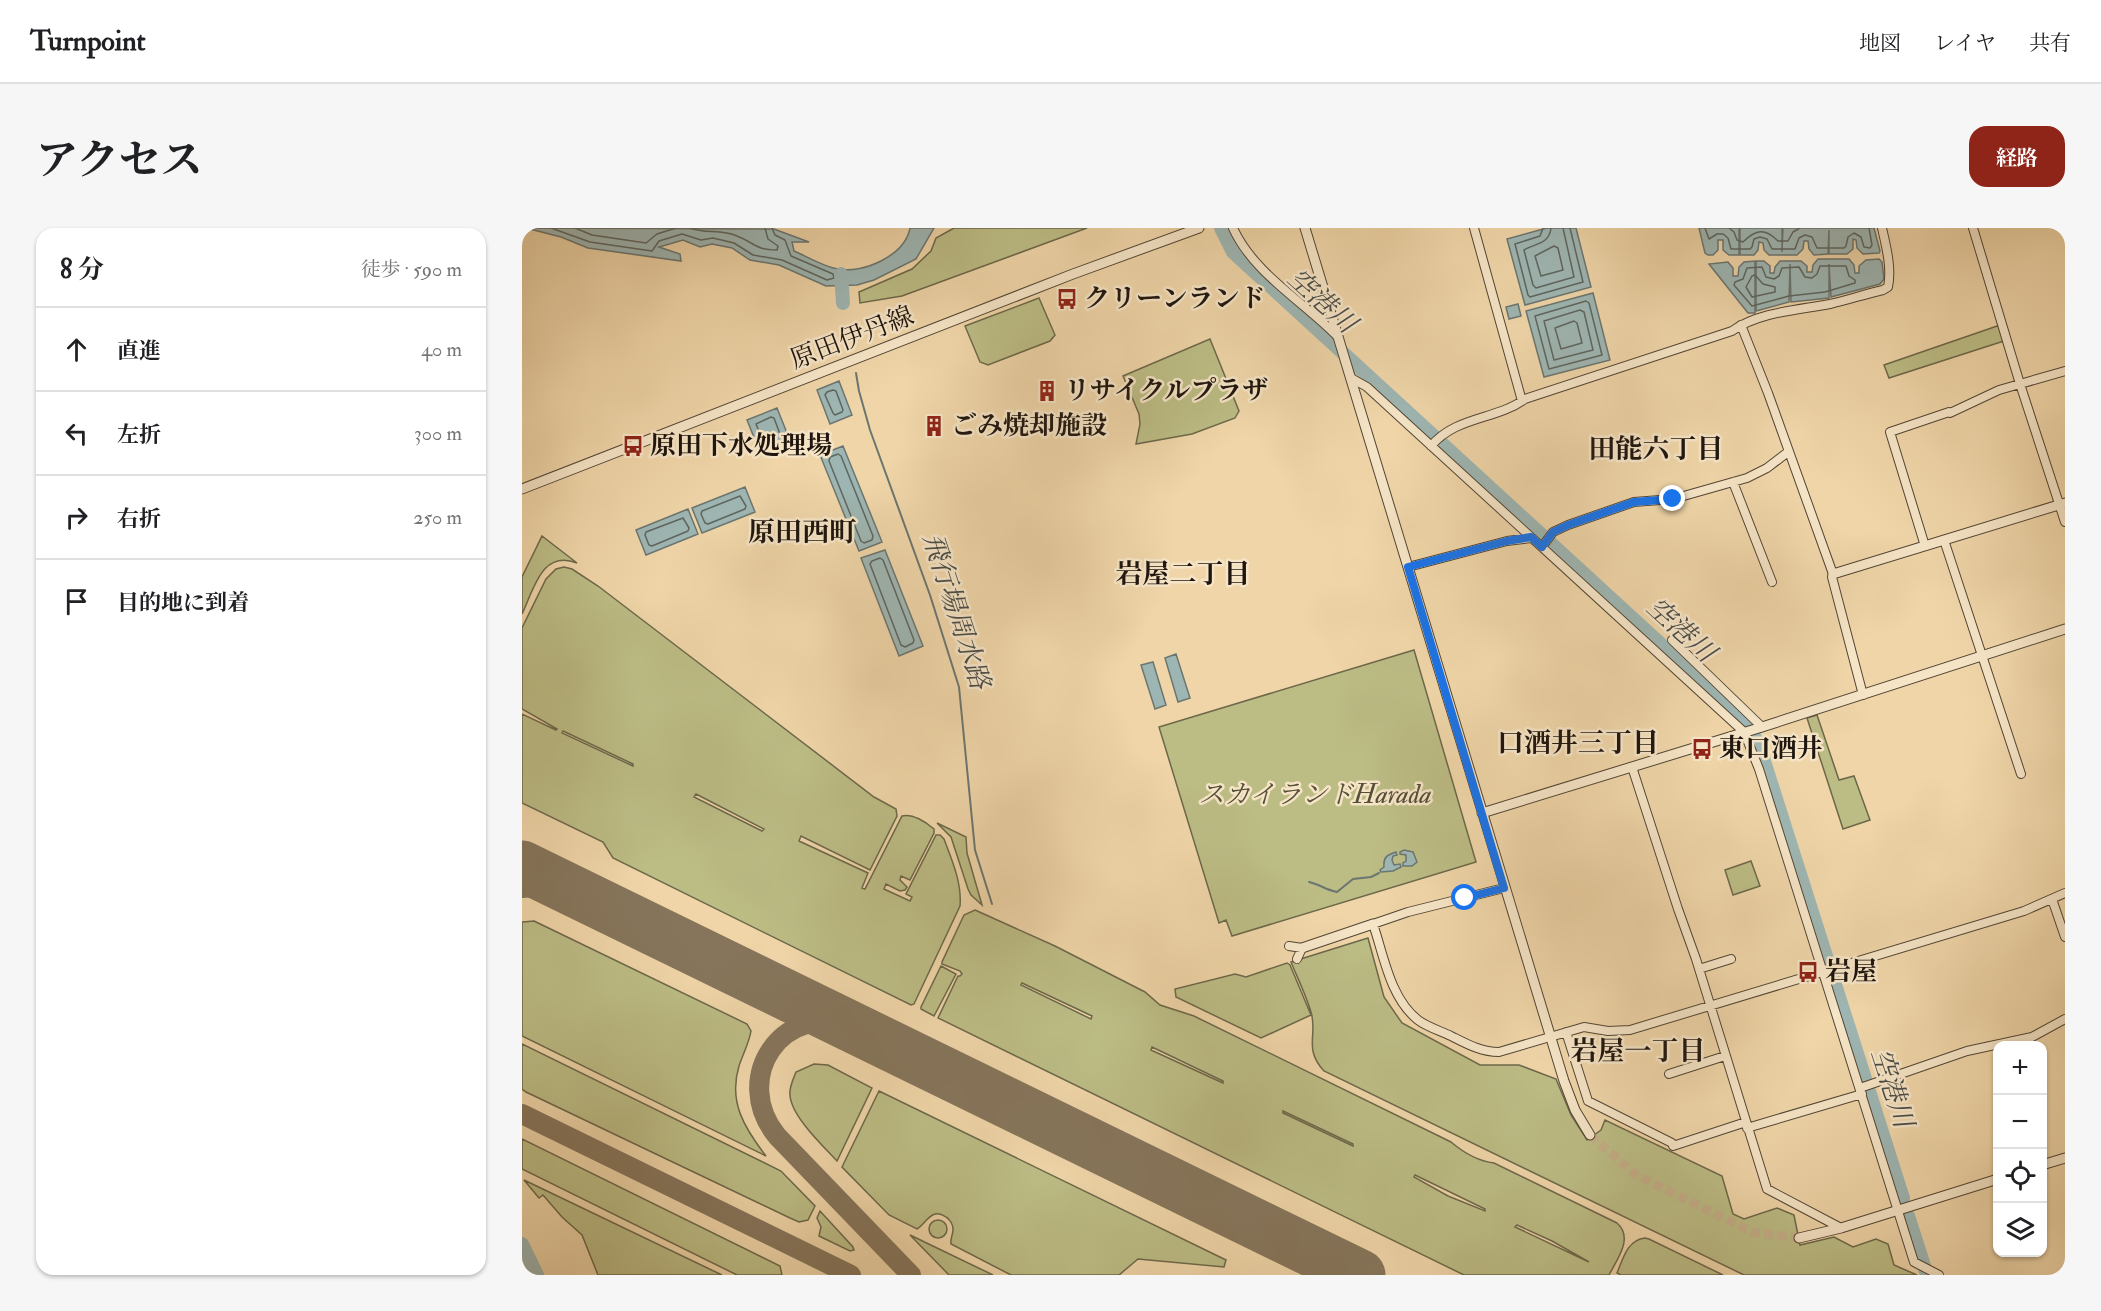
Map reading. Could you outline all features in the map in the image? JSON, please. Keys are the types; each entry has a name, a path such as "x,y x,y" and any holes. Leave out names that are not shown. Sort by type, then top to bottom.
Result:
{"street":[{"name":"原田伊丹線","path":"522,489 1073,274 1199,228"},
{"path":"1233,228 1242,247 1255,261 1338,338"},
{"path":"1305,228 1550,1037 1575,1110 1590,1135"},
{"path":"1474,228 1522,401"},
{"path":"1432,445 1441,434 1468,421 1732,331 1741,325 1770,315 1832,303 1888,287 1887,248 1882,228"},
{"path":"1973,228 2020,384 2062,504 2065,522"},
{"path":"1741,325 1833,574 1863,695"},
{"path":"1925,546 1890,432 1950,413 1999,390 2065,371"},
{"path":"1350,375 1367,387 1531,537 1543,545 1753,730"},
{"path":"1543,545 1553,532 1568,525 1634,502 1673,499 1733,482 1767,468 1788,452"},
{"path":"1733,482 1772,582"},
{"path":"1833,574 2062,504"},
{"path":"1408,567 1507,541 1531,537"},
{"path":"1944,540 2021,774"},
{"path":"1482,813 1753,730 2065,629"},
{"path":"1672,640 1753,730 1759,769 1825,971 1914,1262 1937,1274"},
{"path":"1632,767 1699,969 1767,1189 1841,1227"},
{"path":"1289,946 1302,948 1408,912 1504,888"},
{"path":"1373,924 1396,994 1418,1020 1479,1050 1499,1052 1584,1027 1608,1031 1630,1030 2024,911 2065,893"},
{"path":"2052,899 2065,937"},
{"path":"1297,959 1302,948"},
{"path":"1699,969 1731,959"},
{"path":"1566,1032 1588,1101 1672,1144 1747,1125 1862,1090 1874,1083 1967,1051 2032,1037 2065,1019"},
{"path":"1668,1074 1725,1056"},
{"path":"2047,1164 2065,1158"},
{"path":"1799,1238 1993,1181"}],"green space":[{"path":"954,228 1087,228 902,296 860,303 859,292 912,269 931,251 936,238"},
{"path":"1039,298 1055,335 1050,341 988,365 980,362 965,326"},
{"path":"2000,325 2004,341 1889,378 1884,365"},
{"path":"1210,339 1239,411 1235,418 1192,434 1136,444 1140,424 1139,414 1123,376"},
{"path":"542,536 577,563 565,560 547,566 535,583 522,614 522,577"},
{"path":"564,567 572,569 598,586 874,797 896,809 897,816 870,870 801,836 799,841 868,873 862,888 865,889 902,816 919,819 934,829 934,833 910,880 901,876 900,880 907,887 905,890 900,891 886,884 884,889 910,901 912,897 906,894 936,835 944,839 958,880 960,906 914,1004 911,1005 613,858 603,842 522,803 522,714 557,729 522,709 522,628 546,579 556,569","holes":["563,731 633,764 633,766 562,733","696,794 764,829 762,831 694,797"]},
{"name":"スカイランドHarada","path":"1414,650 1476,862 1232,936 1226,920 1219,923 1159,727"},
{"path":"1817,715 1839,780 1854,776 1870,820 1843,829 1807,718"},
{"path":"937,823 966,837 967,853 982,905 968,889 951,837"},
{"path":"1751,861 1760,886 1733,895 1725,870"},
{"path":"975,910 1055,946 1145,992 1160,1005 1194,1016 1451,1142 1471,1156 1494,1163 1617,1223 1622,1229 1624,1242 1609,1275 1464,1275 938,1018 958,976 962,974 942,962 964,915","holes":["1022,983 1092,1016 1091,1019 1021,985","1152,1047 1223,1083 1151,1050","1283,1111 1353,1146 1283,1113","1415,1175 1485,1211 1448,1196 1414,1177","1517,1225 1552,1241 1589,1262 1515,1227"]},
{"path":"534,921 747,1024 751,1031 736,1079 737,1103 751,1136 766,1156 522,1036 522,922"},
{"path":"1368,938 1384,997 1402,1023 1480,1065 1519,1065 1556,1079 1571,1115 1587,1140 1601,1130 1605,1120 1722,1176 1733,1214 1744,1219 1777,1208 1794,1215 1800,1245 1834,1237 1853,1247 1876,1239 1888,1244 1894,1265 1917,1275 1744,1275 1324,1071 1314,1055 1313,1020 1291,962"},
{"path":"1287,963 1290,965 1311,1015 1261,1038 1176,997 1175,989 1235,974 1246,977"},
{"path":"941,966 956,974 934,1016 921,1007"},
{"path":"522,1044 781,1171 815,1206 808,1220 799,1222 790,1218 526,1092 522,1089"},
{"path":"814,1064 828,1065 872,1088 837,1161 802,1121 790,1095 796,1072"},
{"path":"879,1091 1226,1260 1224,1267 1138,1259 1119,1275 1011,1275 951,1244 952,1226 949,1219 941,1214 933,1215 917,1229 889,1215 842,1167"},
{"path":"522,1139 780,1266 782,1275 737,1275 522,1169"},
{"path":"524,1180 722,1275 598,1275 582,1235 543,1195 539,1198"},
{"path":"820,1211 854,1250 850,1251 819,1236 821,1227 817,1218"},
{"path":"938,1220 944,1223 947,1229 944,1235 938,1238 932,1235 929,1229 932,1223"},
{"path":"910,1235 993,1275 949,1275"},
{"path":"1645,1238 1723,1275 1621,1275 1617,1273 1630,1246"}],"water":[{"path":"526,228 774,229 809,242 792,242 794,251 827,266 848,270 871,265 892,254 907,238 910,228 934,228 916,259 874,280 857,285 826,286 779,265 750,260 732,248 712,244 700,247 683,240 659,247 680,254 681,261 588,248 561,237"},
{"path":"1547,228 1576,228 1591,287 1525,305 1507,239"},
{"path":"1699,228 1739,228 1739,255 1729,255 1723,250 1723,240 1718,240 1718,250 1713,255 1705,253"},
{"path":"1740,228 1782,228 1782,252 1783,228 1874,228 1880,251 1863,254 1857,248 1856,240 1853,239 1853,249 1847,254 1829,254 1829,230 1828,254 1814,255 1809,249 1808,241 1804,241 1803,249 1797,255 1769,255 1764,250 1763,243 1759,242 1758,250 1754,255 1740,255"},
{"path":"1818,259 1849,259 1854,265 1855,273 1859,273 1859,266 1866,260 1879,259 1882,262 1884,279 1880,284 1831,297 1829,264 1829,298 1791,302 1790,264 1789,302 1756,311 1756,261 1764,261 1770,266 1770,273 1774,273 1780,261 1801,261 1807,266 1807,272 1812,272 1813,265"},
{"path":"1755,261 1755,313 1748,313 1709,264 1728,262 1733,268 1733,276 1738,276 1739,267 1744,262"},
{"path":"1593,293 1610,360 1544,377 1526,311"},
{"path":"1518,304 1521,316 1509,319 1506,307"},
{"path":"839,381 852,415 830,424 817,390"},
{"path":"777,408 789,438 759,450 747,420"},
{"path":"843,446 882,542 859,551 820,455"},
{"path":"745,487 755,512 702,533 692,508"},
{"path":"688,509 698,534 646,555 636,530"},
{"path":"885,550 923,646 899,656 861,558"},
{"path":"1176,654 1190,698 1178,702 1165,658"},
{"path":"1153,662 1166,705 1155,709 1141,665"},
{"path":"1404,850 1413,852 1417,862 1412,866 1403,866 1406,855 1400,852"},
{"path":"1396,852 1397,855 1393,856 1392,860 1394,865 1400,864 1401,867 1393,871 1381,872 1386,857"}],"waterway":[{"name":"空港川","path":"1221,228 1233,252 1750,726 1763,758 1903,1198"},
{"name":"飛行場周水路","path":"841,274 843,303"},
{"name":"飛行場周水路","path":"856,373 870,430 930,595 959,687 975,850 992,904"},
{"path":"1309,882 1337,892 1353,879 1371,877 1379,873"},
{"name":"空港川","path":"1908,1216 1927,1275"},
{"path":"522,1244 537,1275"}],"taxiway":[{"path":"522,888 541,887 559,890 595,901"},
{"path":"854,1028 828,1022 805,1024 786,1034 771,1049 762,1069 759,1091 764,1114 777,1136 911,1275"},
{"path":"522,1114 851,1275"},
{"path":"1350,1270 1359,1275"}],"runway":[{"path":"522,866 1360,1275"}],"tunnel":[{"path":"1590,1135 1636,1175 1752,1232 1799,1238"}],"place":[{"name":"クリーンランド","path":"1067,299"},
{"name":"リサイクルプラザ","path":"1047,391"},
{"name":"ごみ焼却施設","path":"934,426"},
{"name":"原田下水処理場","path":"633,446"},
{"name":"東口酒井","path":"1702,749"},
{"name":"岩屋","path":"1808,972"}],"district":[{"name":"田能六丁目","path":"1656,449"},
{"name":"原田西町","path":"802,532"},
{"name":"岩屋二丁目","path":"1183,574"},
{"name":"口酒井三丁目","path":"1578,743"},
{"name":"岩屋一丁目","path":"1638,1051"}],"route":[{"path":"1465,898 1504,888 1408,567 1507,541 1531,537 1542,547 1553,532 1568,525 1634,502 1673,499"}]}
